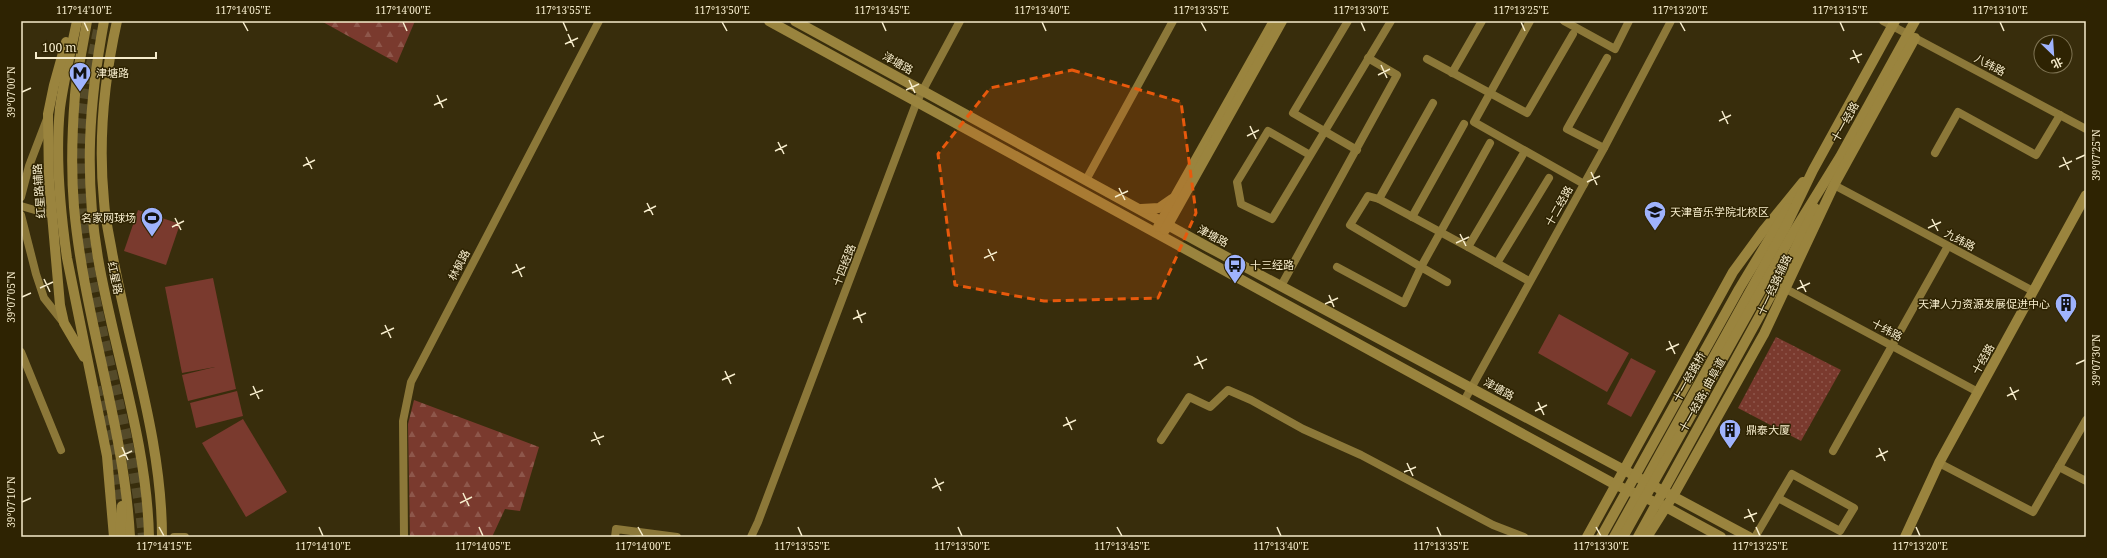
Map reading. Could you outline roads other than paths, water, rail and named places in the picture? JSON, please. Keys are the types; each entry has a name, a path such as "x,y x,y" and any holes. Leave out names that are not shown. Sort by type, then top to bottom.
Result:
{"main road":[{"name":"红星路辅路","path":"72,21 54,85 48,114 49,180 60,305 64,323 84,357"},
{"path":"77,21 65,74 60,110 58,152 62,225 67,258 107,456 114,537"},
{"path":"87,21 75,95 73,176 74,207 91,317 112,404 124,476 130,537"},
{"name":"红星路","path":"104,21 94,78 90,120 89,154 92,212 98,258 141,457 149,537"},
{"path":"117,21 112,43 103,103 102,136 104,201 121,303 152,437 158,484 162,537"},
{"path":"769,21 1616,485 1666,507 1720,537"},
{"name":"津塘路","path":"795,21 1624,472 1673,496 1749,537"},
{"path":"1137,208 1151,210 1159,208 1181,195 1274,21"},
{"path":"1158,234 1162,220 1181,195 1282,21"},
{"name":"十一经路","path":"1789,230 1840,157 1911,36 1914,21"},
{"name":"十一经路","path":"1789,230 1813,170 1890,23"},
{"name":"十一经路辅路","path":"1647,537 1673,496 1764,334 1834,185 1911,36"},
{"name":"十一经路; 曲阜道","path":"1638,537 1788,264 1840,157"},
{"path":"1587,537 1733,272 1763,231 1813,170"},
{"name":"十一经路桥","path":"1601,537 1739,289 1771,235 1813,170"},
{"name":"十经路","path":"1905,537 1939,463 2086,195"},
{"path":"1131,219 1162,220"},
{"name":"十一经路桥","path":"1614,537 1789,230"},
{"name":"十一经路桥","path":"1624,537 1789,230"},
{"path":"120,537 124,476"}],"street":[{"name":"林枫路","path":"404,537 403,421 411,382 599,21"},
{"name":"十四经路","path":"751,537 758,522 917,101 960,21"},
{"path":"1086,180 1173,21"},
{"path":"1348,21 1293,113 1357,150"},
{"path":"1310,155 1268,131 1237,182 1241,204 1272,219 1390,21"},
{"path":"1452,72 1482,21"},
{"path":"1530,21 1491,94 1474,122 1584,184"},
{"path":"1564,21 1575,31 1614,49 1629,21"},
{"path":"1427,59 1527,113 1582,21"},
{"name":"十二经路","path":"1464,401 1529,281 1604,148 1671,21"},
{"name":"八纬路","path":"1890,23 1911,36 2086,129"},
{"path":"1281,286 1397,75 1368,58"},
{"path":"1604,148 1567,128 1607,58"},
{"path":"1379,199 1433,103"},
{"path":"1936,153 1958,112 2036,155 2060,115"},
{"path":"21,197 29,166 48,114"},
{"path":"1412,217 1464,124"},
{"path":"1336,267 1404,303 1421,267 1490,143"},
{"path":"1468,247 1525,151"},
{"path":"1496,263 1549,178"},
{"name":"九纬路","path":"1834,185 2033,291"},
{"path":"1447,282 1350,225 1368,196 1379,199 1529,281"},
{"path":"21,206 52,214"},
{"path":"21,215 36,274 44,298 64,323"},
{"path":"1833,450 1948,246"},
{"name":"十纬路","path":"1786,289 1978,392"},
{"path":"21,352 61,450"},
{"path":"1161,440 1189,398 1210,408 1228,390 1251,400 1303,429 1361,455 1493,525 1524,537"},
{"path":"1939,463 2033,512 2086,420"},
{"path":"2059,467 2086,480"},
{"path":"1755,537 1792,474 1854,508 1840,531 1778,498"},
{"path":"615,537 616,529 677,537"},
{"path":"174,537 185,537"}],"tunnel":[{"path":"98,30 87,86 80,142 82,210 94,292 122,414 138,496 143,537"},
{"path":"96,387 114,453 123,514"}],"place":[{"name":"津塘路","path":"80,92"},
{"name":"天津音乐学院北校区","path":"1655,232"},
{"name":"名家网球场","path":"152,238"},
{"name":"十三经路","path":"1235,284"},
{"name":"天津人力资源发展促进中心","path":"2066,324"},
{"name":"鼎泰大厦","path":"1730,450"}]}
